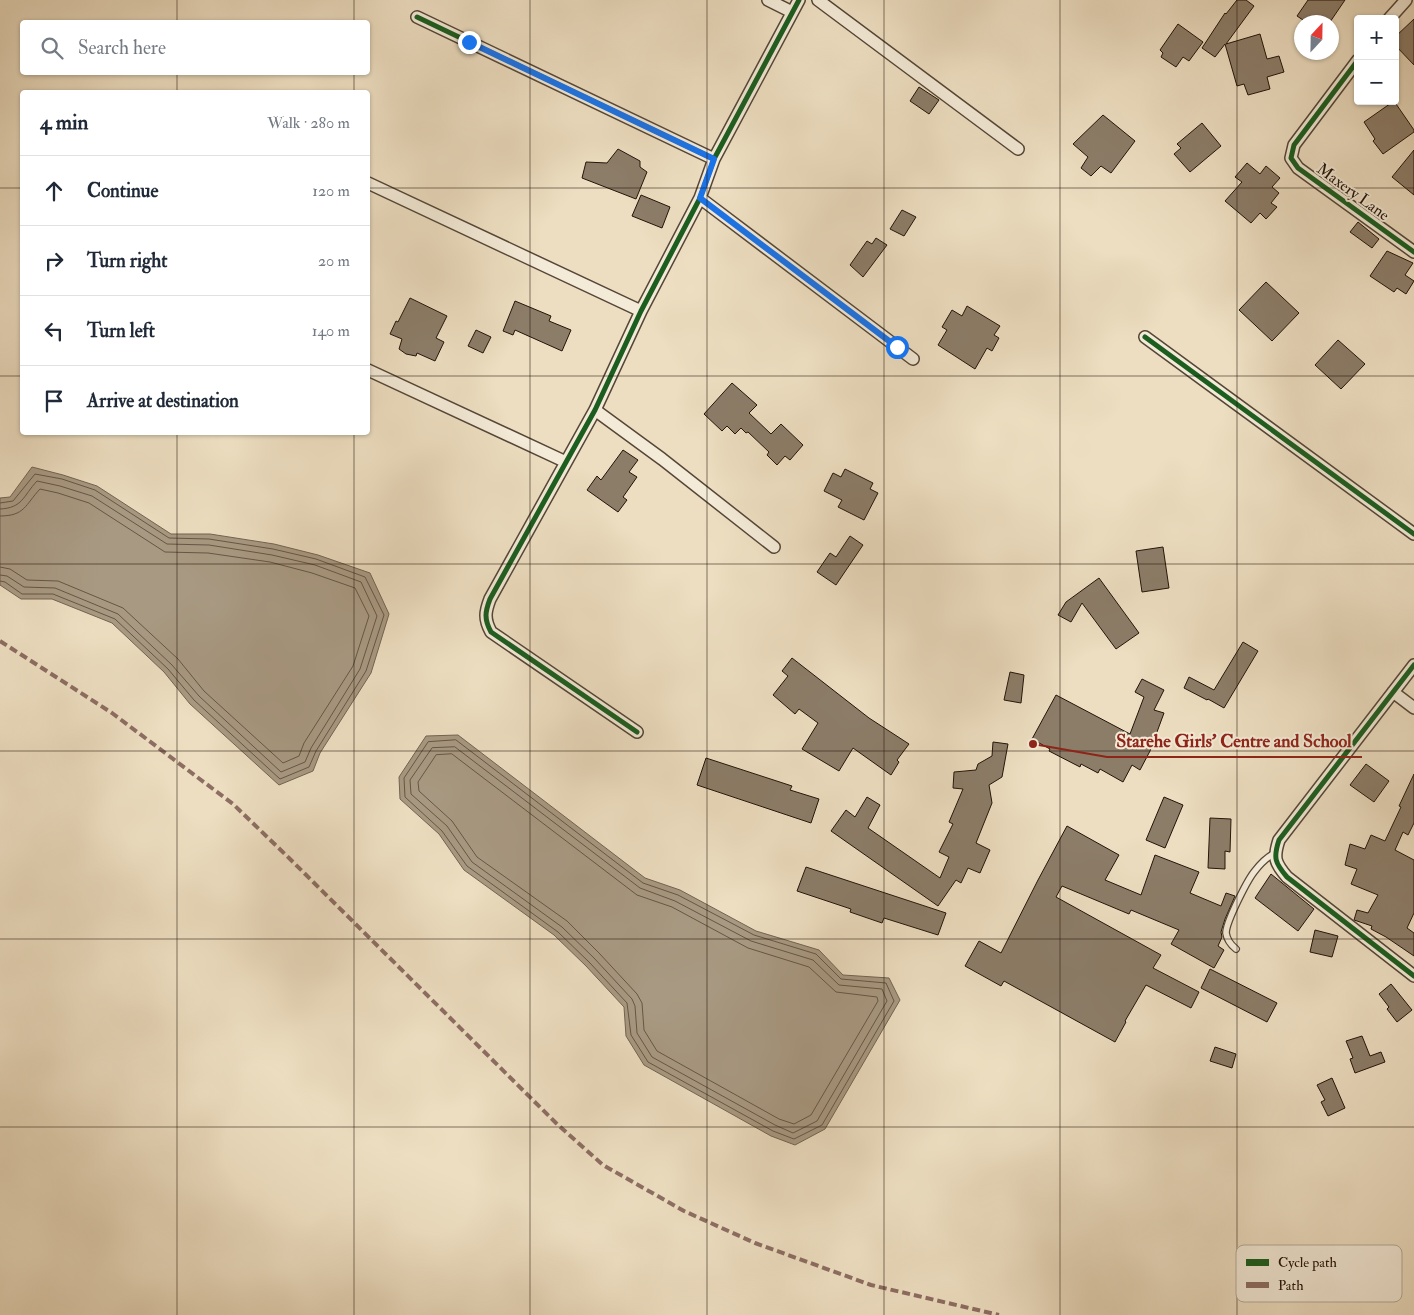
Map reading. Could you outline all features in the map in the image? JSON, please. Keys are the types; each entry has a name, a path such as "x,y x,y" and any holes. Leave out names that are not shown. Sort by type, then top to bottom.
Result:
{"street":[{"path":"768,0 792,12"},
{"path":"637,732 491,632 485,622 485,612 490,599 595,410 641,311 700,198 714,159 799,0"},
{"path":"818,0 1018,149"},
{"path":"1393,15 1406,0"},
{"path":"417,16 714,159"},
{"name":"Maxery Lane","path":"1354,65 1294,145 1291,158 1298,168 1414,252"},
{"path":"370,184 641,311"},
{"path":"700,198 913,359"},
{"path":"1145,337 1414,534"},
{"path":"370,371 566,462"},
{"path":"595,410 662,459 774,547"},
{"path":"1414,665 1279,840 1275,853 1277,865 1287,877 1414,976"},
{"path":"1393,692 1414,708"}],"lane":[{"path":"1236,949 1229,943 1226,933 1228,923 1249,878 1269,856 1275,853"}],"water":[{"path":"32,467 97,486 171,534 210,534 274,544 318,555 370,573 389,614 371,673 320,753 313,771 279,785 190,704 164,672 112,623 52,599 21,599 0,585 0,498 10,497"},
{"path":"458,735 645,878 680,890 756,931 819,950 843,975 889,978 900,1000 825,1129 795,1145 771,1136 644,1065 626,1036 624,1007 554,935 464,870 439,834 400,799 399,777 426,736"}],"building":[{"path":"1237,0 1246,0 1254,6 1226,44 1260,34 1267,59 1279,56 1284,72 1267,77 1270,89 1248,95 1244,84 1237,86 1225,44 1215,57 1202,48 1225,13"},
{"path":"1308,0 1345,0 1335,15 1298,15"},
{"path":"1414,19 1414,65 1399,49 1399,33"},
{"path":"1178,24 1203,42 1189,61 1183,57 1176,67 1161,57 1163,53 1160,50"},
{"path":"919,87 939,100 929,114 910,101"},
{"path":"1388,105 1397,105 1414,132 1383,154 1373,141 1375,139 1364,122"},
{"path":"1103,115 1135,141 1111,173 1101,166 1091,176 1081,168 1088,157 1073,144"},
{"path":"1202,123 1221,146 1190,172 1174,154 1181,148 1177,144"},
{"path":"618,149 640,161 640,167 647,172 636,199 582,178 586,162 607,163"},
{"path":"1414,150 1414,195 1392,177"},
{"path":"1247,163 1260,174 1266,166 1280,178 1272,187 1279,193 1271,203 1277,207 1266,219 1260,213 1251,223 1225,201 1242,182 1235,177"},
{"path":"641,195 670,207 662,228 632,216"},
{"path":"902,210 916,217 904,236 890,229"},
{"path":"1358,222 1379,239 1372,248 1350,232"},
{"path":"876,238 887,245 863,277 850,265 867,241 872,244"},
{"path":"1387,251 1413,263 1405,275 1414,281 1406,294 1397,288 1394,292 1370,276"},
{"path":"1266,282 1299,313 1272,341 1239,310"},
{"path":"410,298 447,316 436,338 444,342 435,361 417,353 416,356 406,354 399,349 402,339 390,334"},
{"path":"515,301 551,316 549,321 571,330 562,351 515,330 513,335 503,331"},
{"path":"967,306 1000,326 994,335 999,338 992,351 987,348 975,369 938,345 947,330 942,327 952,310 962,316"},
{"path":"476,330 491,337 483,353 468,346"},
{"path":"1338,340 1365,364 1341,389 1315,365"},
{"path":"732,383 757,405 749,413 771,434 781,424 803,445 790,460 785,456 777,465 767,455 769,452 748,432 746,433 741,428 735,434 727,426 722,431 704,414"},
{"path":"623,450 638,460 629,472 637,477 623,497 627,500 618,512 587,490 597,476 601,480"},
{"path":"845,469 873,483 870,489 878,493 864,520 838,507 842,500 824,491 833,473 841,477"},
{"path":"850,536 863,545 836,585 817,572 830,553 836,557"},
{"path":"1163,547 1169,588 1142,592 1136,551"},
{"path":"1099,578 1139,633 1116,649 1082,603 1071,622 1058,615 1066,602"},
{"path":"1243,642 1258,651 1224,708 1184,688 1189,677 1214,690"},
{"path":"792,658 869,718 909,744 897,760 899,762 891,775 853,748 839,771 802,749 818,723 799,709 795,714 773,695 788,676 782,671"},
{"path":"1010,672 1024,675 1021,703 1004,700"},
{"path":"1142,679 1164,690 1154,710 1164,713 1150,751 1140,770 1132,765 1123,782 1100,769 1098,773 1081,764 1080,767 1049,751 1050,749 1032,739 1056,695 1130,734 1144,697 1135,692"},
{"path":"993,742 1008,744 1002,777 989,785 992,803 976,843 990,850 980,873 968,868 961,883 956,880 938,906 831,831 846,810 855,817 867,797 880,805 868,828 940,878 949,857 939,852 953,824 949,822 963,789 953,788 954,772 976,770 978,764 992,756"},
{"path":"706,758 792,786 790,790 819,799 811,823 697,785"},
{"path":"1366,764 1389,781 1374,802 1350,785"},
{"path":"1414,774 1414,823 1408,835 1403,832 1395,850 1414,860 1414,913 1407,928 1414,933 1414,956 1371,929 1372,926 1354,920 1357,910 1368,913 1378,895 1351,884 1357,869 1345,865 1350,844 1365,849 1371,835 1385,841"},
{"path":"1164,797 1183,805 1165,848 1146,840"},
{"path":"1210,818 1231,819 1230,852 1225,851 1225,869 1208,868"},
{"path":"1067,826 1119,855 1105,880 1141,895 1155,855 1199,872 1190,893 1221,906 1226,893 1235,896 1225,919 1221,932 1222,937 1218,946 1224,950 1214,968 1171,944 1179,930 1131,910 1129,914 1062,886 1056,897 1161,955 1153,968 1199,992 1191,1008 1146,985 1115,1042 1004,981 1001,986 965,966 979,941 1001,953"},
{"path":"806,867 946,913 938,935 884,918 882,923 850,912 851,909 797,891"},
{"path":"1271,874 1314,909 1298,931 1255,898"},
{"path":"1315,930 1338,936 1332,957 1310,952"},
{"path":"1210,969 1277,1003 1267,1022 1201,988"},
{"path":"1391,984 1412,1010 1397,1022 1379,994"},
{"path":"1362,1036 1370,1056 1381,1052 1385,1062 1355,1073 1350,1059 1353,1058 1346,1041"},
{"path":"1215,1047 1236,1054 1232,1068 1210,1061"},
{"path":"1332,1078 1345,1108 1328,1116 1321,1102 1325,1100 1317,1085"}],"marked path":[{"path":"0,641 112,713 233,804 556,1123 603,1165 684,1211 755,1243 871,1285 999,1315"}],"cycle path":[{"path":"637,732 491,632 486,619 487,608 490,599 595,410 641,311 700,198 714,159 799,0"},
{"path":"417,17 714,159"},
{"path":"1354,65 1294,145 1291,158 1298,168 1414,252"},
{"path":"1145,337 1414,534"},
{"path":"1414,665 1279,840 1276,851 1276,860 1287,877 1414,976"}],"place":[{"name":"Starehe Girls' Centre and School","path":"1033,744"}],"route":[{"path":"469,42 714,159 700,198 897,347"}]}
